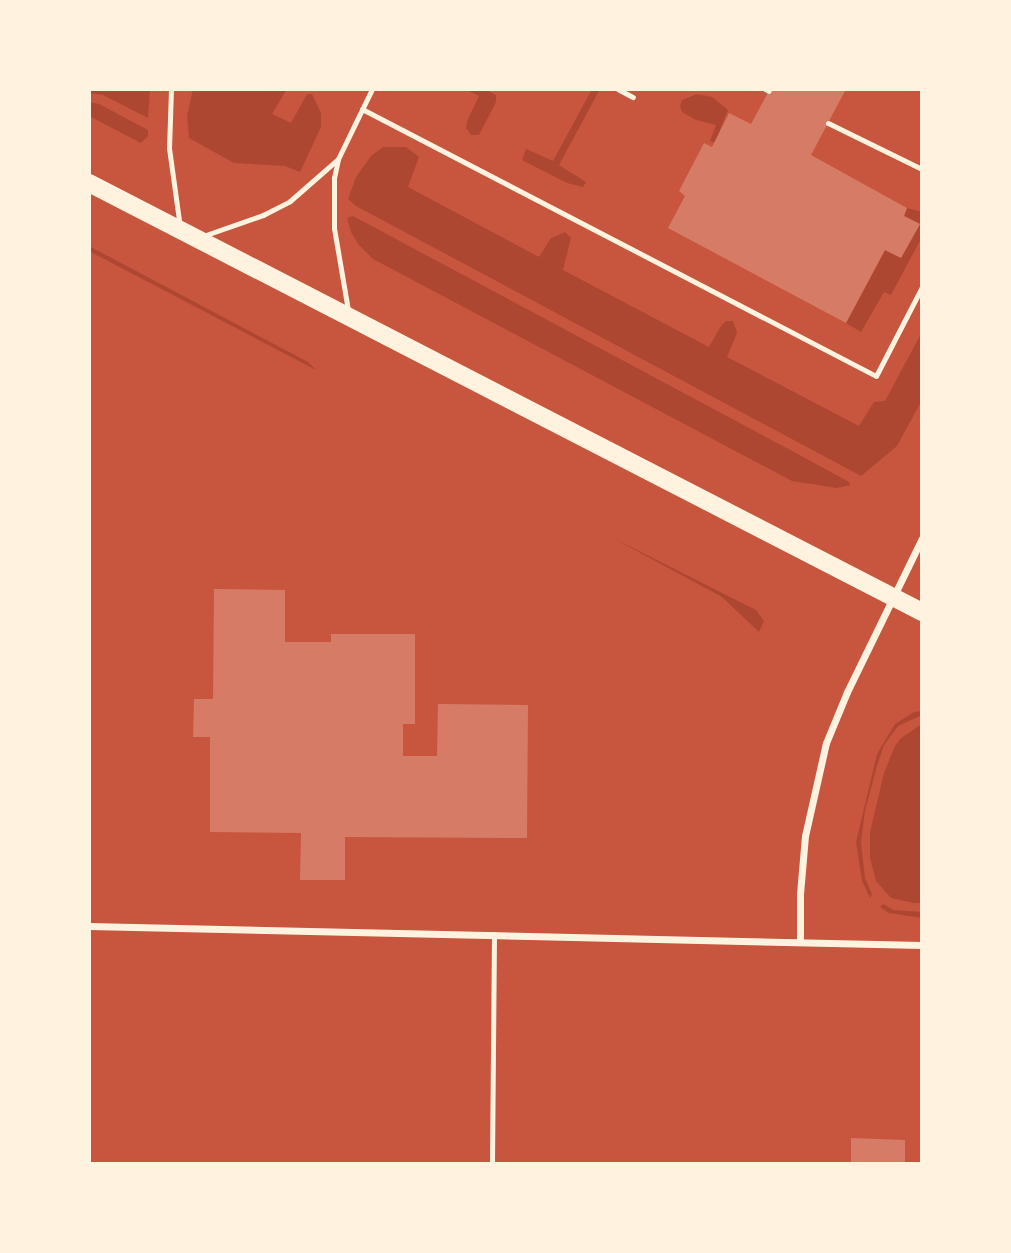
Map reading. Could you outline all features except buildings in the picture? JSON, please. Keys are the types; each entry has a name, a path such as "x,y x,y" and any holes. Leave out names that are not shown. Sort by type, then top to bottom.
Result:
{"main road":[{"path":"89,183 922,612"}],"street":[{"path":"800,940 805,835 826,743 847,692 922,538"},
{"path":"89,926 800,940 922,945"}],"lane":[{"path":"171,89 169,148 181,230"},
{"path":"349,317 332,198 338,159 372,89"},
{"path":"362,109 876,376 922,287"},
{"path":"828,123 922,169"},
{"path":"197,239 263,215 290,201 338,159"},
{"path":"492,1164 494,934"}],"path":[{"path":"618,89 633,97"}],"shaded area":[{"path":"89,89 150,89 148,118 103,95 89,93"},
{"path":"193,89 287,89 272,114 291,123 307,94 312,94 321,113 321,127 300,172 285,166 234,163 189,138 187,116"},
{"path":"465,89 485,89 496,95 496,102 479,135 471,135 466,128 479,96"},
{"path":"592,89 600,89 559,165 586,182 583,187 567,183 522,160 526,149 553,161"},
{"path":"697,94 712,97 728,110 715,143 710,141 716,125 696,120 682,112 682,100"},
{"path":"89,102 99,104 148,130 148,136 141,143 89,116"},
{"path":"383,147 406,147 419,157 408,187 539,257 551,238 565,232 571,238 563,270 709,347 721,326 726,321 733,321 737,333 727,357 859,426 874,402 885,401 922,332 922,400 897,446 861,476 356,206 348,199 356,177 371,156"},
{"path":"907,208 922,212 922,237 891,295 884,292 861,332 846,323 885,250 901,258 920,224 904,216"},
{"path":"353,216 794,452 850,485 837,488 792,481 373,259 358,244 351,232 347,218"},
{"path":"89,246 308,362 316,370 89,251"},
{"path":"611,537 756,610 764,621 759,632 722,597"},
{"path":"922,711 922,715 898,726 884,745 877,766 865,811 861,843 865,878 872,894 870,898 862,881 856,842 877,754 895,724 914,712"},
{"path":"922,724 922,903 914,903 891,898 876,881 870,858 870,832 884,773 895,746 901,738"},
{"path":"883,904 894,910 922,912 922,918 889,913 880,907"}]}
